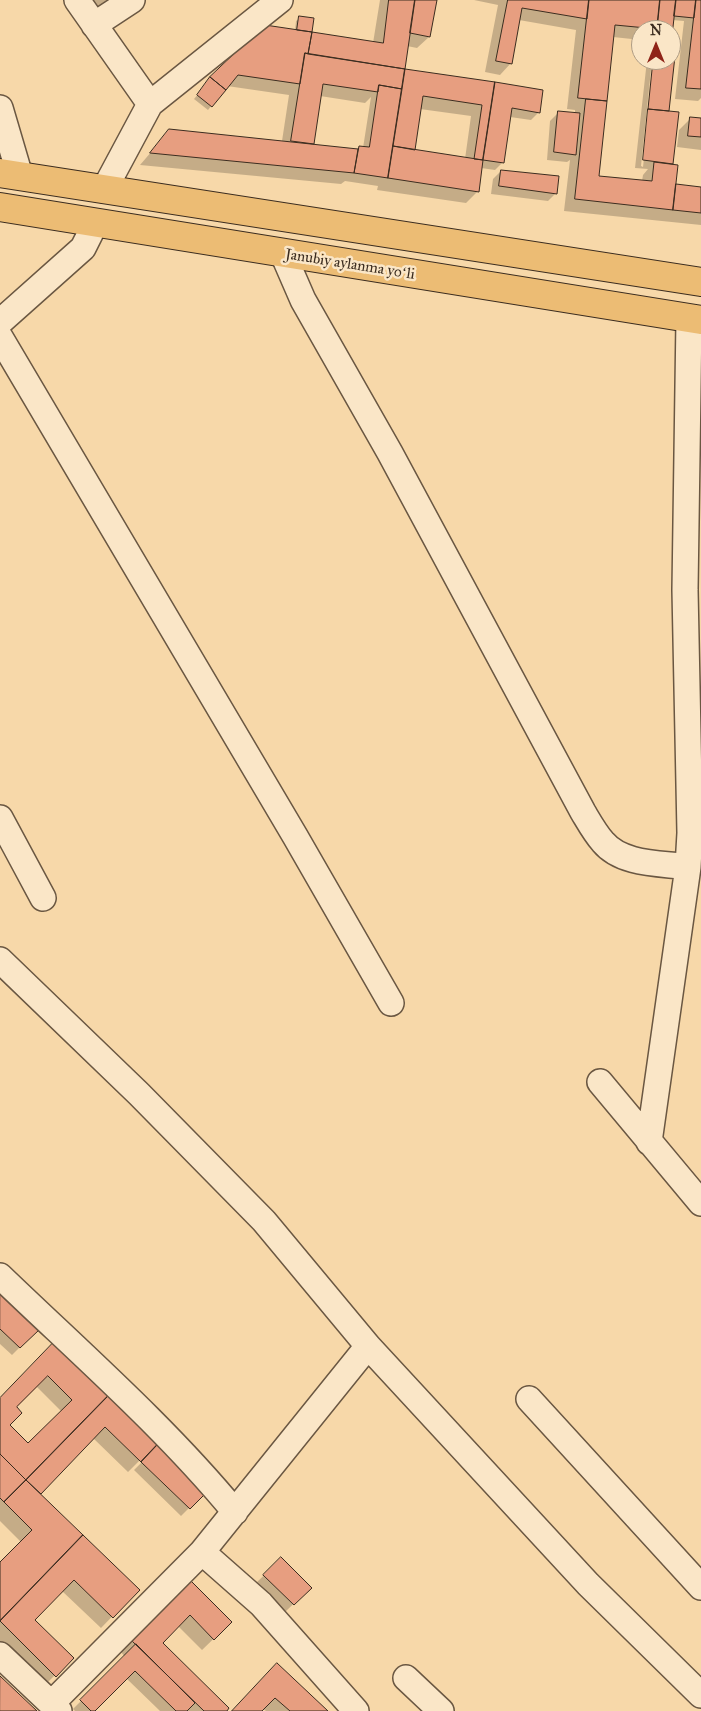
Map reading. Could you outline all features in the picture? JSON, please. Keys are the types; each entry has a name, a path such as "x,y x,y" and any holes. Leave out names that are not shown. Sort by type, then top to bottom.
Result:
{"highway":[{"path":"10,175 701,282"},
{"name":"Janubiy aylanma yoʻli","path":"0,207 695,320"}],"street":[{"path":"76,0 150,104"},
{"path":"94,25 132,0"},
{"path":"104,190 150,104 280,0"},
{"path":"0,108 10,175"},
{"path":"0,322 83,248 96,222"},
{"path":"283,254 303,300 390,453 583,812 603,843 616,853 632,859 688,867"},
{"path":"649,1142 688,867 696,832 685,590 695,320"},
{"path":"0,338 295,836 391,1003"},
{"path":"0,818 43,898"},
{"path":"0,960 139,1094 264,1221 368,1346 588,1584 701,1695"},
{"path":"600,1082 701,1203"},
{"path":"0,1276 142,1413 212,1484 235,1512"},
{"path":"0,1655 55,1707 202,1552 368,1346"},
{"path":"529,1399 701,1587"},
{"path":"202,1552 261,1604 356,1711"},
{"path":"406,1678 441,1711"}],"building":[{"path":"389,0 415,0 405,69 308,54 312,32 383,43"},
{"path":"415,0 437,0 430,37 410,33"},
{"path":"508,0 589,0 587,19 522,8 512,64 496,61"},
{"path":"589,0 660,0 658,20 631,20 631,27 615,25 607,101 578,98"},
{"path":"660,0 676,0 674,20 658,20"},
{"path":"676,0 696,0 694,18 674,16"},
{"path":"696,0 701,0 701,89 686,88"},
{"path":"299,16 314,18 312,32 297,30"},
{"path":"265,25 312,32 308,54 305,53 300,84 238,75 226,90 210,77"},
{"path":"305,53 405,69 402,89 379,85 378,92 323,84 314,144 291,141"},
{"path":"405,69 495,82 483,160 474,159 482,105 423,96 415,150 393,146"},
{"path":"652,70 673,70 669,111 648,109"},
{"path":"210,77 226,90 212,107 197,95"},
{"path":"495,82 543,90 540,113 512,108 504,163 483,160"},
{"path":"379,85 402,89 388,178 354,173 359,146 369,147"},
{"path":"586,99 607,101 599,176 652,181 654,162 678,165 673,210 575,199"},
{"path":"648,109 679,112 673,164 643,160"},
{"path":"558,111 580,113 576,155 554,152"},
{"path":"690,117 701,118 701,137 688,136"},
{"path":"169,129 358,149 354,173 150,153"},
{"path":"393,146 483,160 479,192 388,178"},
{"path":"501,170 559,176 557,194 499,186"},
{"path":"676,184 701,187 701,213 673,210"},
{"path":"0,1291 39,1330 20,1348 0,1329"},
{"path":"54,1342 109,1395 26,1480 0,1454 0,1398","holes":["48,1376 72,1400 28,1443 10,1425 22,1413 17,1407"]},
{"path":"109,1395 158,1444 141,1462 105,1427 41,1494 26,1480"},
{"path":"158,1444 208,1491 190,1509 141,1462"},
{"path":"0,1454 26,1480 4,1502 0,1498"},
{"path":"26,1480 83,1535 0,1621 0,1562 32,1530 4,1502"},
{"path":"83,1535 140,1590 113,1618 74,1580 35,1620 74,1658 56,1677 0,1621"},
{"path":"281,1557 312,1588 294,1605 263,1575"},
{"path":"190,1580 232,1622 214,1640 190,1615 163,1643 229,1708 227,1711 204,1711 131,1640"},
{"path":"136,1644 195,1703 187,1711 176,1711 135,1671 95,1711 91,1711 80,1700"},
{"path":"277,1663 328,1711 290,1711 275,1698 262,1711 232,1711"},
{"path":"0,1676 37,1711 0,1711"}]}
